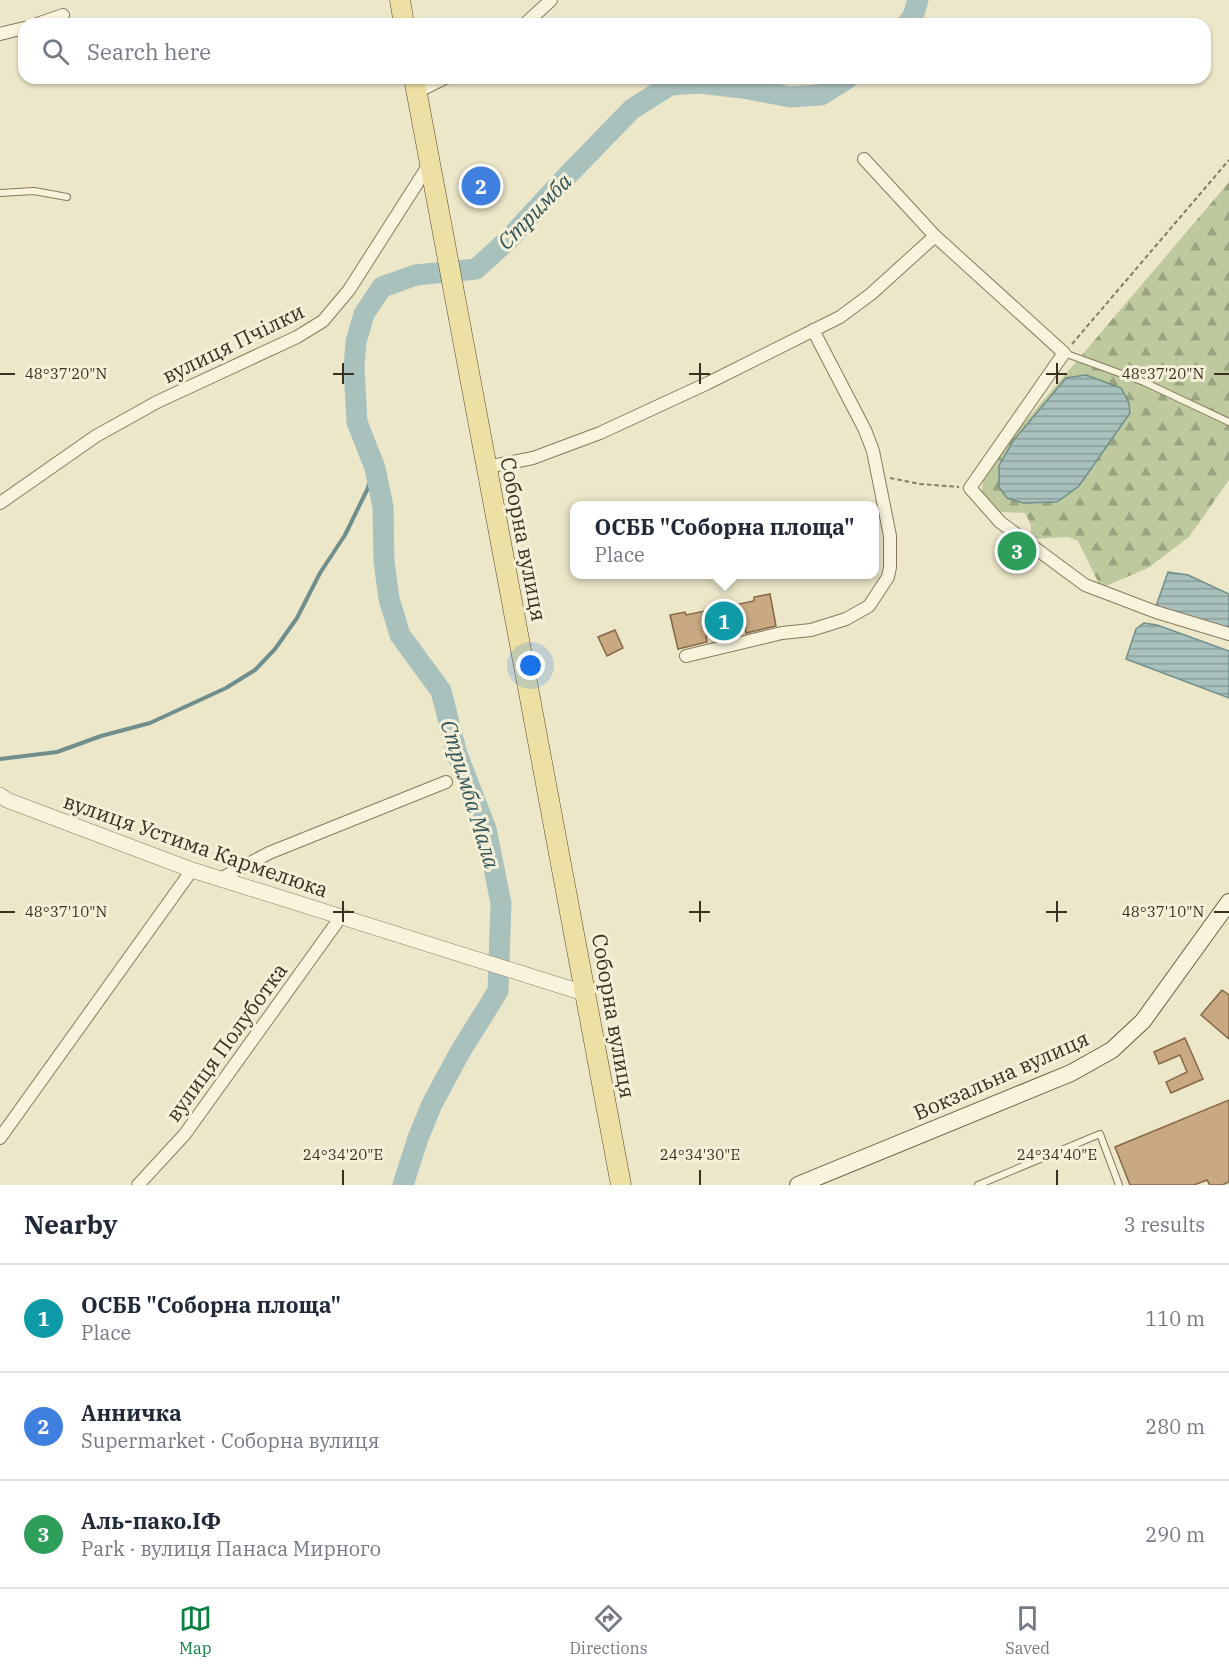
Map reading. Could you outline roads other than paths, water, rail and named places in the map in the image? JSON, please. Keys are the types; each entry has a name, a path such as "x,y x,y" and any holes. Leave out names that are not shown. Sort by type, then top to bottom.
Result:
{"main road":[{"path":"400,0 403,18"},
{"name":"Соборна вулиця","path":"416,85 621,1185"},
{"name":"Вокзальна вулиця","path":"798,1185 1071,1073 1112,1050 1143,1022 1229,902"}],"street":[{"path":"532,18 551,0"},
{"path":"54,18 63,15"},
{"path":"0,34 18,30"},
{"path":"864,159 935,236 1064,353 969,488 1000,522 1085,585 1156,612 1229,634"},
{"name":"вулиця Пчілки","path":"0,504 96,436 146,408 297,337 323,321 349,290 430,162"},
{"path":"486,467 533,458 600,433 708,383 840,317 871,294 935,236"},
{"path":"686,656 782,633 810,630 846,619 868,606 884,585 890,567 890,536 873,451 866,430 813,330"},
{"path":"222,878 269,853 446,782"},
{"name":"вулиця Устима Кармелюка","path":"0,795 7,800 192,870 586,994"},
{"path":"0,1138 192,870"},
{"name":"вулиця Полуботка","path":"138,1185 184,1134 340,918"}],"lane":[{"path":"0,193 34,191 67,197"},
{"path":"1064,353 1144,382 1229,422"},
{"path":"978,1185 1100,1134 1119,1185"}],"water":[{"path":"1086,375 1121,388 1129,403 1130,413 1079,486 1057,502 1023,503 1007,498 999,487 999,466 1013,441 1066,378"},
{"path":"1168,572 1188,575 1229,594 1229,630 1155,609"},
{"path":"1144,623 1157,625 1229,651 1229,698 1126,659 1136,629"}],"waterway":[{"name":"Стримба","path":"912,18 918,0"},
{"name":"Стримба Мала","path":"403,1185 432,1104 460,1052 498,991 501,903 486,829 457,754 441,691 400,635 389,599 384,561 383,507 375,468 357,422 354,367 356,342 364,314 382,287 416,275 476,269 509,239 632,109 670,85 684,84"},
{"name":"Стримба Мала","path":"708,84 790,97 821,95 838,84"},
{"path":"0,759 57,752 101,736 150,723 226,688 255,670 275,649 297,618 320,573 345,535 375,468"}],"place":[{"name":"Анничка","path":"481,186"},
{"name":"Аль-пако.ІФ","path":"1017,551"},
{"name":"ОСББ \"Соборна площа\"","path":"724,621"}]}
